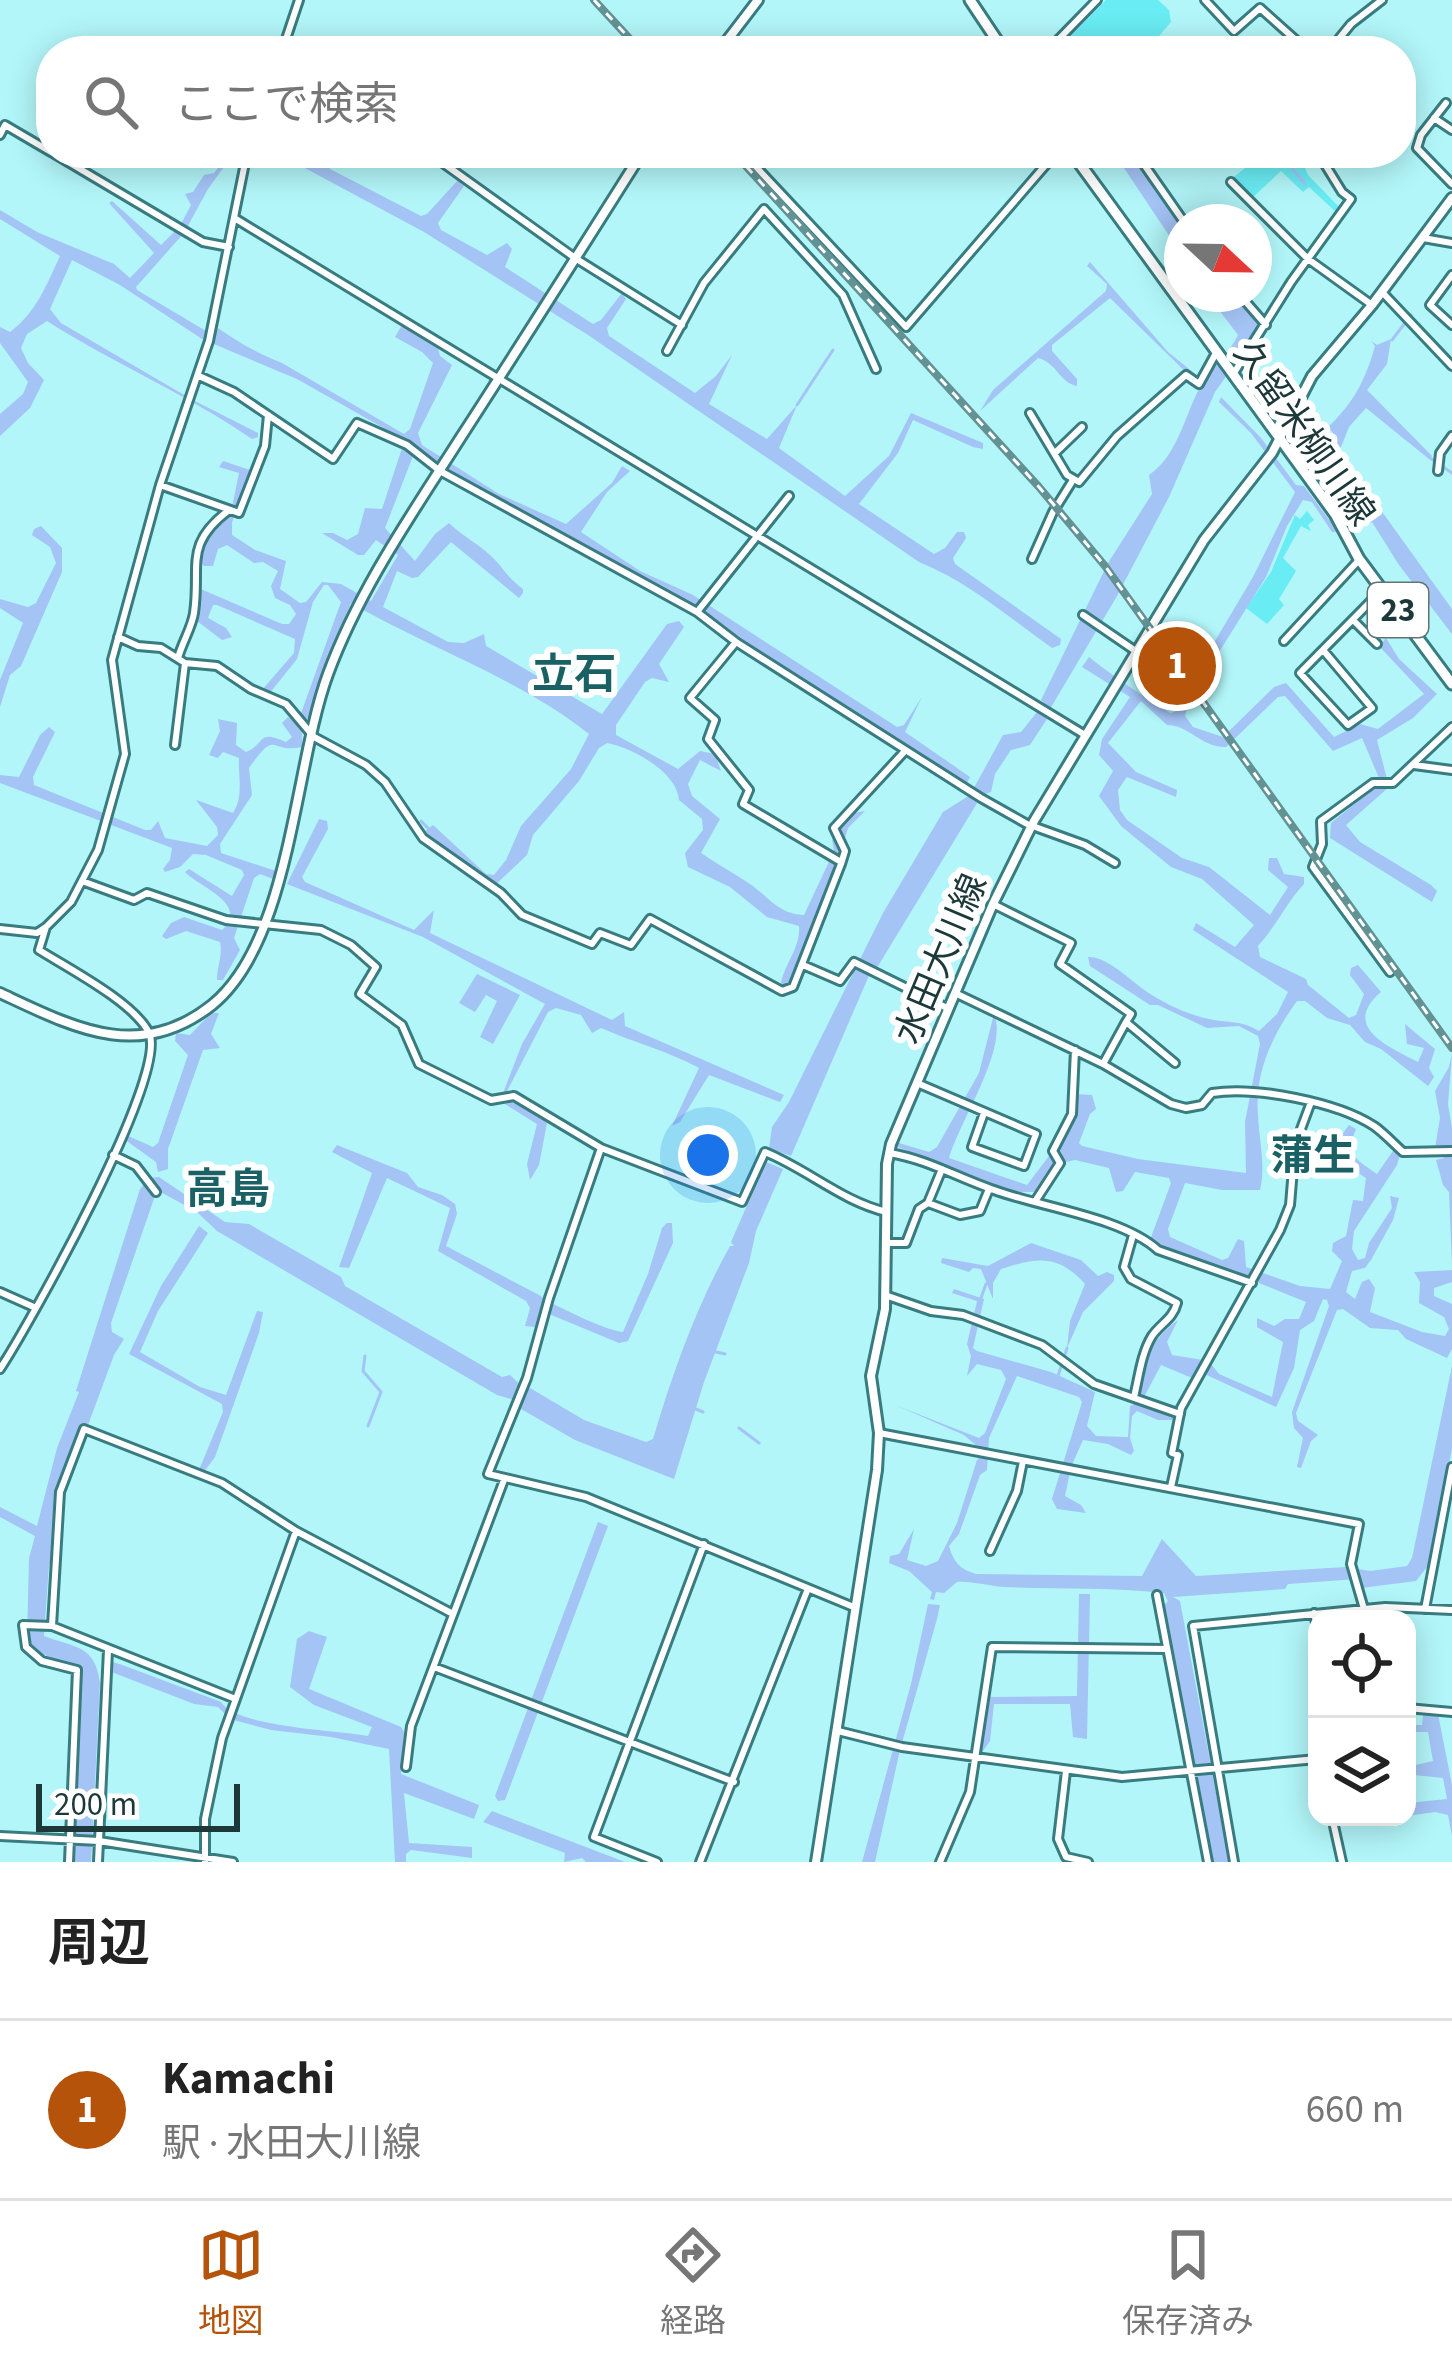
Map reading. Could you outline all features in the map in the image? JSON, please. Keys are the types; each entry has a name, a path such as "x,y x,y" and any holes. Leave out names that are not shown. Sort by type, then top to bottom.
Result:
{"main road":[{"path":"730,36 758,0"},
{"path":"970,0 994,36"},
{"path":"0,994 96,1034 149,1034 182,1024 215,1002 242,970 263,922 299,805 310,734 331,666 361,596 632,168"},
{"name":"久留米柳川線","path":"1083,168 1452,684"},
{"name":"水田大川線","path":"815,1862 873,1504 879,1432 871,1376 885,1294 889,1153 993,904 1031,826 1218,520 1280,440 1312,376 1452,198"}],"street":[{"path":"287,36 299,0"},
{"path":"1205,0 1234,32 1260,8 1291,36"},
{"path":"1341,36 1382,0"},
{"path":"1061,36 1092,2"},
{"path":"1446,103 1421,135 1417,148 1452,184"},
{"path":"1434,118 1452,130"},
{"path":"0,135 5,125 36,143"},
{"path":"79,168 202,242 229,247"},
{"path":"0,929 37,933 71,902 105,824 125,754 113,673 118,637 160,485 209,341 244,168"},
{"path":"449,168 575,258 682,325"},
{"path":"757,168 906,327 1043,168"},
{"path":"1146,168 1171,204"},
{"path":"1231,375 1351,199 1327,168"},
{"path":"1231,182 1308,259 1372,305"},
{"path":"667,351 704,283 764,208 843,295 876,369"},
{"path":"236,219 1085,735"},
{"path":"1423,238 1452,244"},
{"path":"1452,275 1430,304 1452,326"},
{"path":"1382,292 1452,366"},
{"path":"1254,312 1265,325"},
{"path":"1072,481 1079,482 1117,436 1186,375 1198,384 1217,355"},
{"path":"199,376 234,392 333,459 357,423 407,445 440,471 697,612 736,643 981,799 1031,826 1085,844 1115,863"},
{"path":"1030,412 1072,481"},
{"path":"160,485 239,513 266,446 268,415"},
{"path":"1055,453 1082,427"},
{"path":"1438,471 1440,453 1452,436"},
{"path":"1032,559 1072,481"},
{"path":"697,612 789,496"},
{"path":"175,745 182,660 194,615 193,562 207,529 229,510"},
{"path":"1284,641 1359,559"},
{"path":"1323,650 1372,708 1348,725 1300,673 1323,650 1353,620 1385,592"},
{"path":"1083,615 1137,652"},
{"path":"1353,620 1377,644"},
{"path":"118,637 138,646 160,648 182,660 217,666 251,689 286,704 310,734 366,765 385,782 423,838 501,893 522,915 592,944 600,932 631,945 650,919 782,992 793,987 845,851 834,828 904,752"},
{"path":"736,643 690,698 715,720 708,739 749,790 743,804 841,862"},
{"path":"1390,972 1312,863 1322,844 1321,821 1373,783 1393,782 1452,727"},
{"path":"1413,764 1452,770"},
{"path":"82,880 134,900 147,893 230,920 321,931 351,944 376,967 359,994 402,1025 419,1064 491,1100 514,1096 601,1148 742,1202 765,1152 854,1200 887,1212"},
{"path":"993,904 1071,944 1060,964 1131,1014 1103,1064"},
{"path":"0,1369 36,1308 144,1086 149,1034 115,998 39,950 46,927"},
{"path":"802,964 840,981 854,962 950,1009"},
{"path":"956,994 1103,1064 1171,1104 1202,1105 1212,1093 1228,1090 1311,1102 1351,1113 1377,1128 1403,1152 1452,1151"},
{"path":"1126,1022 1175,1064"},
{"path":"1036,1200 1060,1163 1053,1151 1072,1114 1075,1050"},
{"path":"917,1083 1036,1134 1024,1166 972,1147 984,1113"},
{"path":"1171,1487 1180,1414 1290,1205 1294,1145 1311,1102"},
{"path":"601,1148 527,1378 488,1474 592,1499 856,1608"},
{"path":"889,1153 920,1158 989,1189 1036,1200 1146,1239 1158,1250 1252,1283"},
{"path":"113,1155 136,1166 156,1192"},
{"path":"886,1244 906,1243 942,1169"},
{"path":"928,1202 960,1215 980,1211 989,1189"},
{"path":"1133,1235 1124,1267 1131,1279 1177,1303 1144,1352 1134,1398"},
{"path":"0,1292 36,1308"},
{"path":"885,1294 931,1311 963,1315 1042,1345 1094,1384 1180,1414"},
{"path":"52,1627 58,1504 84,1429 223,1484 296,1531 453,1614"},
{"path":"879,1432 1359,1524 1351,1564 1364,1609"},
{"path":"990,1551 1017,1491 1023,1461"},
{"path":"1425,1609 1452,1467"},
{"path":"406,1767 411,1726 504,1480"},
{"path":"205,1860 205,1819 232,1701 296,1531"},
{"path":"657,1862 594,1837 704,1544"},
{"path":"700,1862 807,1591"},
{"path":"1157,1595 1208,1862"},
{"path":"1352,1610 1452,1610"},
{"path":"1234,1862 1213,1767 1193,1626 1308,1614"},
{"path":"68,1862 77,1670 42,1661 26,1647 23,1625 52,1627 232,1701"},
{"path":"940,1862 970,1792 992,1647 1166,1649"},
{"path":"98,1862 108,1650"},
{"path":"434,1666 734,1782"},
{"path":"1416,1709 1452,1712"},
{"path":"834,1730 902,1747 1122,1777 1308,1760"},
{"path":"1066,1771 1058,1839 1066,1857 1088,1862"},
{"path":"1334,1826 1342,1862"},
{"path":"0,1836 97,1841 233,1862"}],"shaded area":[{"path":"1106,0 1158,0 1169,10 1171,22 1159,36 1071,36"},
{"path":"223,168 184,233 137,290 206,331 216,333 218,328 404,434 410,429 433,363 395,337 402,325 438,348 452,365 418,433 422,445 499,494 566,524 612,483 622,466 630,471 607,492 581,532 640,571 693,595 897,727 904,725 922,697 905,732 970,777 966,785 668,595 413,447 408,451 413,456 385,528 415,561 449,523 491,556 523,593 519,598 451,542 418,577 397,571 383,607 448,642 464,643 484,634 486,646 602,714 667,624 679,621 684,627 659,664 669,682 652,678 645,682 616,725 616,735 678,769 700,751 715,754 721,771 700,760 688,784 692,796 720,819 701,853 788,912 804,915 834,851 832,840 848,814 865,811 848,828 835,874 787,994 780,994 781,985 799,926 767,917 730,887 688,867 685,853 703,830 702,819 679,800 662,771 629,750 607,743 599,748 579,781 533,835 527,855 493,887 429,839 424,832 433,825 486,874 494,875 521,826 571,769 589,734 504,680 351,603 302,727 302,747 270,745 258,756 249,768 252,795 220,844 221,853 276,871 273,879 260,874 254,878 234,938 240,950 223,980 217,980 220,942 186,931 166,939 162,936 171,923 184,917 222,930 229,921 226,904 185,872 189,869 232,896 244,875 242,870 193,854 180,867 165,872 172,848 0,783 0,775 19,777 40,735 49,727 55,732 33,777 34,785 145,830 158,821 165,838 207,846 218,835 217,827 196,800 233,813 239,793 239,758 223,752 218,758 209,755 220,731 218,719 237,723 236,745 246,752 266,737 286,742 292,737 282,723 288,717 295,722 300,716 341,602 324,585 313,602 297,659 269,694 262,690 294,653 295,639 217,605 208,618 232,637 222,640 197,621 196,587 282,624 289,624 296,614 275,598 271,586 278,571 263,562 254,563 227,545 218,549 213,566 204,566 197,558 204,540 221,519 230,517 239,473 219,467 223,461 253,471 232,522 232,535 286,561 280,589 300,603 322,582 341,584 371,601 398,555 376,540 364,555 358,555 322,533 347,540 358,534 365,508 382,509 402,448 410,443 297,379 202,339 72,260 50,309 61,323 258,437 252,439 47,321 27,334 21,348 44,380 30,408 0,436 0,414 23,394 28,382 0,343 0,327 10,332 27,316 60,256 0,219 0,210 37,232 114,264 130,278 154,253 109,203 161,245 180,226 191,205 185,194 193,192 204,175"},
{"path":"305,168 330,168 421,216 458,180 464,186 438,223 441,230 487,255 507,243 512,249 505,267 593,324 622,293 626,299 607,328 609,336 695,393 732,355 709,404 767,439 797,405 779,448 845,496 889,456 911,413 983,443 983,449 973,447 913,420 898,453 859,504 934,554 957,532 964,532 955,564 1061,639 1060,645 1052,648 971,590 919,562 588,335 424,232"},
{"path":"1124,168 1142,168 1167,204 1164,228"},
{"path":"1245,168 1305,168 1339,207 1337,213 1309,187 1303,192 1281,171 1251,199 1230,180"},
{"path":"1090,262 1168,352 1199,377 1196,382 1110,298 1052,345 1077,379 1077,386 1038,358 980,411 993,390 1106,291 1107,284 1087,266"},
{"path":"1221,312 1249,312 1261,327 1215,392 1169,497 1050,709 1041,700 1108,563 1152,494 1149,475 1167,458 1199,389 1238,335"},
{"path":"1391,339 1387,364 1367,390 1432,456 1429,459 1366,408 1349,427 1339,452 1452,609 1452,634 1372,522 1352,532 1332,532 1312,502 1303,500 1266,577 1192,689 1185,716 1193,727 1223,737 1274,687 1286,683 1334,737 1360,724 1378,729 1424,694 1379,646 1386,638 1399,659 1437,694 1413,718 1377,740 1389,787 1346,825 1360,842 1431,885 1437,891 1432,902 1330,838 1331,823 1379,784 1379,778 1362,738 1333,751 1285,696 1278,697 1226,747 1167,725 1141,701 1108,743 1136,772 1177,790 1176,797 1127,777 1118,790 1120,810 1127,820 1182,858 1209,867 1270,915 1288,887 1268,870 1269,858 1277,858 1284,874 1304,877 1304,884 1258,946 1260,957 1306,979 1349,1018 1356,1015 1364,994 1350,975 1358,965 1381,992 1365,1016 1373,1034 1418,1062 1424,1048 1407,1044 1405,1024 1435,1049 1429,1068 1434,1077 1428,1086 1365,1042 1350,1025 1297,1001 1273,1040 1259,1084 1260,1190 1185,1183 1168,1229 1170,1237 1222,1260 1238,1239 1244,1241 1246,1267 1300,1286 1330,1289 1342,1261 1332,1251 1333,1243 1346,1236 1353,1200 1363,1201 1366,1178 1346,1165 1338,1140 1349,1125 1356,1129 1353,1152 1377,1174 1395,1148 1401,1152 1354,1231 1352,1249 1358,1260 1365,1258 1369,1243 1392,1208 1390,1196 1399,1198 1393,1220 1365,1268 1352,1271 1346,1292 1355,1299 1362,1282 1369,1279 1375,1288 1370,1312 1445,1336 1449,1329 1444,1317 1419,1303 1420,1282 1414,1272 1452,1270 1452,1282 1434,1288 1434,1296 1452,1304 1452,1349 1447,1358 1406,1339 1398,1330 1370,1328 1343,1309 1337,1310 1296,1413 1298,1421 1318,1435 1301,1468 1297,1467 1303,1438 1294,1428 1292,1412 1329,1306 1327,1300 1323,1299 1314,1321 1300,1330 1294,1368 1276,1407 1198,1371 1192,1378 1161,1365 1143,1399 1136,1398 1154,1345 1178,1320 1167,1342 1172,1355 1203,1360 1201,1366 1207,1369 1211,1364 1219,1374 1272,1397 1283,1342 1257,1327 1257,1318 1274,1326 1285,1319 1299,1319 1306,1302 1249,1279 1229,1278 1152,1246 1169,1178 1135,1172 1123,1191 1116,1192 1109,1168 1075,1160 1057,1164 1037,1192 1015,1192 895,1146 899,1143 929,1152 937,1147 979,1073 994,1014 995,1046 949,1158 1027,1185 1049,1156 1056,1154 1074,1115 1075,1094 1092,1095 1096,1109 1079,1143 1082,1146 1138,1159 1246,1173 1245,1122 1258,1036 1239,1026 1207,1028 1150,1005 1090,966 1088,957 1112,966 1182,1011 1259,1031 1277,1014 1288,992 1193,930 1196,923 1235,947 1254,925 1202,879 1171,867 1121,826 1099,796 1113,771 1099,755 1102,739 1130,697 1082,667 1089,657 1175,712 1181,690 1193,678 1253,577 1295,492 1251,433 1219,402 1221,397 1261,438 1296,485 1304,486 1333,525 1364,512 1333,459 1334,434 1328,427 1363,380 1375,346 1371,341 1377,345"},
{"path":"1307,511 1314,520 1308,525 1311,531 1301,526 1283,558 1296,571 1279,599 1284,605 1267,624 1246,608 1271,572 1295,515 1300,519"},
{"path":"41,526 62,548 62,572 21,666 10,675 0,707 0,680 23,623 0,608 0,599 28,607 36,603 56,563 50,547 32,535"},
{"path":"1037,712 1047,719 1030,745 1011,750 995,774 991,792 982,795 871,971 791,1156 769,1148 772,1127 883,913 943,812 970,795 1003,735 1021,732"},
{"path":"319,819 327,821 328,829 302,877 305,882 414,930 434,910 430,933 612,1020 624,1012 625,1026 784,1095 780,1102 709,1075 680,1122 672,1126 699,1068 601,1028 592,1033 581,1015 556,1008 548,1012 506,1093 506,1100 539,1114 547,1123 539,1165 530,1180 527,1164 537,1124 500,1101 522,1044 545,1004 423,937 287,884"},
{"path":"477,974 520,995 493,1044 480,1037 497,1001 486,995 475,1012 459,1003"},
{"path":"211,1013 219,1013 211,1034 220,1048 203,1050 168,1149 168,1169 158,1172 156,1162 124,1139 126,1135 153,1147 158,1143 188,1055 175,1041 176,1033 190,1035"},
{"path":"1452,1053 1448,1104 1452,1266 1449,1192 1436,1160 1444,1158 1440,1148 1435,1148 1440,1118 1435,1091"},
{"path":"337,1145 407,1173 418,1187 455,1204 457,1214 446,1246 541,1296 536,1327 525,1326 530,1308 526,1301 438,1251 450,1208 387,1178 349,1268 339,1267 372,1173 332,1152"},
{"path":"766,1162 783,1169 756,1231 674,1479 575,1440 521,1409 521,1402 497,1395 217,1231 197,1212 157,1190 111,1323 112,1332 124,1339 62,1495 61,1535 49,1565 44,1636 89,1655 100,1683 91,1862 72,1862 81,1670 40,1653 27,1639 29,1558 35,1536 0,1517 0,1507 37,1526 57,1448 79,1392 140,1189 149,1178 159,1177 225,1222 249,1224 502,1377 510,1375 527,1391 530,1388 584,1420 646,1442 653,1439 696,1316 734,1246 731,1242"},
{"path":"667,1223 672,1223 673,1243 628,1341 619,1343 549,1314 551,1303 623,1332"},
{"path":"199,1226 208,1233 158,1311 140,1352 200,1387 226,1395 257,1311 263,1312 215,1457 204,1472 199,1470 222,1404 129,1354 161,1286"},
{"path":"1031,1243 1081,1260 1098,1276 1114,1275 1114,1281 1083,1312 1067,1348 1070,1321 1085,1284 1066,1267 1037,1261 1001,1269 993,1283 993,1299 981,1269 969,1272 941,1263 942,1258 988,1266"},
{"path":"954,1289 984,1299 973,1348 977,1351 1051,1372 1095,1392 1087,1426 1096,1436 1128,1437 1130,1406 1136,1403 1177,1420 1158,1420 1137,1411 1132,1416 1131,1455 1108,1444 1083,1440 1065,1496 1086,1513 1057,1509 1052,1499 1082,1402 1017,1376 989,1438 987,1470 980,1475 959,1534 949,1546 958,1564 976,1574 1142,1576 1162,1539 1196,1576 1407,1566 1452,1366 1452,1449 1428,1566 1416,1581 1361,1588 1357,1579 1173,1597 1180,1601 1229,1862 1213,1862 1164,1593 957,1582 944,1593 936,1592 934,1600 930,1599 932,1592 909,1571 889,1563 914,1529 907,1560 926,1566 938,1561 984,1452 964,1435 895,1405 979,1438 1006,1379 1001,1370 977,1364 967,1376 971,1356 967,1344 977,1301 952,1293"},
{"path":"598,1522 608,1526 505,1800 498,1801 495,1796"},
{"path":"1079,1594 1090,1594 1087,1739 1073,1737 1070,1704 994,1704 990,1741 981,1754 989,1697 1077,1696"},
{"path":"928,1604 940,1605 875,1862 862,1862 911,1684"},
{"path":"309,1631 327,1637 309,1689 401,1727 401,1774 479,1805 474,1819 404,1793 409,1843 472,1847 472,1858 411,1850 406,1862 395,1862 389,1749 230,1719 218,1707 194,1704 109,1671 113,1662 221,1702 246,1717 368,1736 372,1727 314,1705 290,1687 297,1639"},
{"path":"1424,1707 1437,1709 1452,1785 1452,1836 1448,1815 1416,1815 1416,1802 1447,1799 1443,1778 1416,1775 1416,1765 1433,1761 1428,1732 1416,1732 1416,1725 1422,1725"},
{"path":"492,1811 625,1862 586,1862 582,1858 564,1862 565,1853 483,1822"}],"waterway":[{"path":"1292,168 1305,184"},
{"path":"1392,340 1411,315"},
{"path":"797,405 833,350"},
{"path":"1430,458 1452,473"},
{"path":"421,821 428,828"},
{"path":"981,1298 986,1284"},
{"path":"1058,1376 1067,1348"},
{"path":"716,1352 725,1354"},
{"path":"365,1356 363,1371 381,1392 368,1426"},
{"path":"696,1409 703,1412"},
{"path":"739,1428 759,1443"}],"railway":[{"path":"594,0 627,36"},
{"path":"748,168 1039,487 1105,566 1452,1048"}],"place":[{"name":"Kamachi","path":"1177,666"}],"district":[{"name":"立石","path":"574,675"},
{"name":"蒲生","path":"1313,1157"},
{"name":"高島","path":"228,1190"}]}
